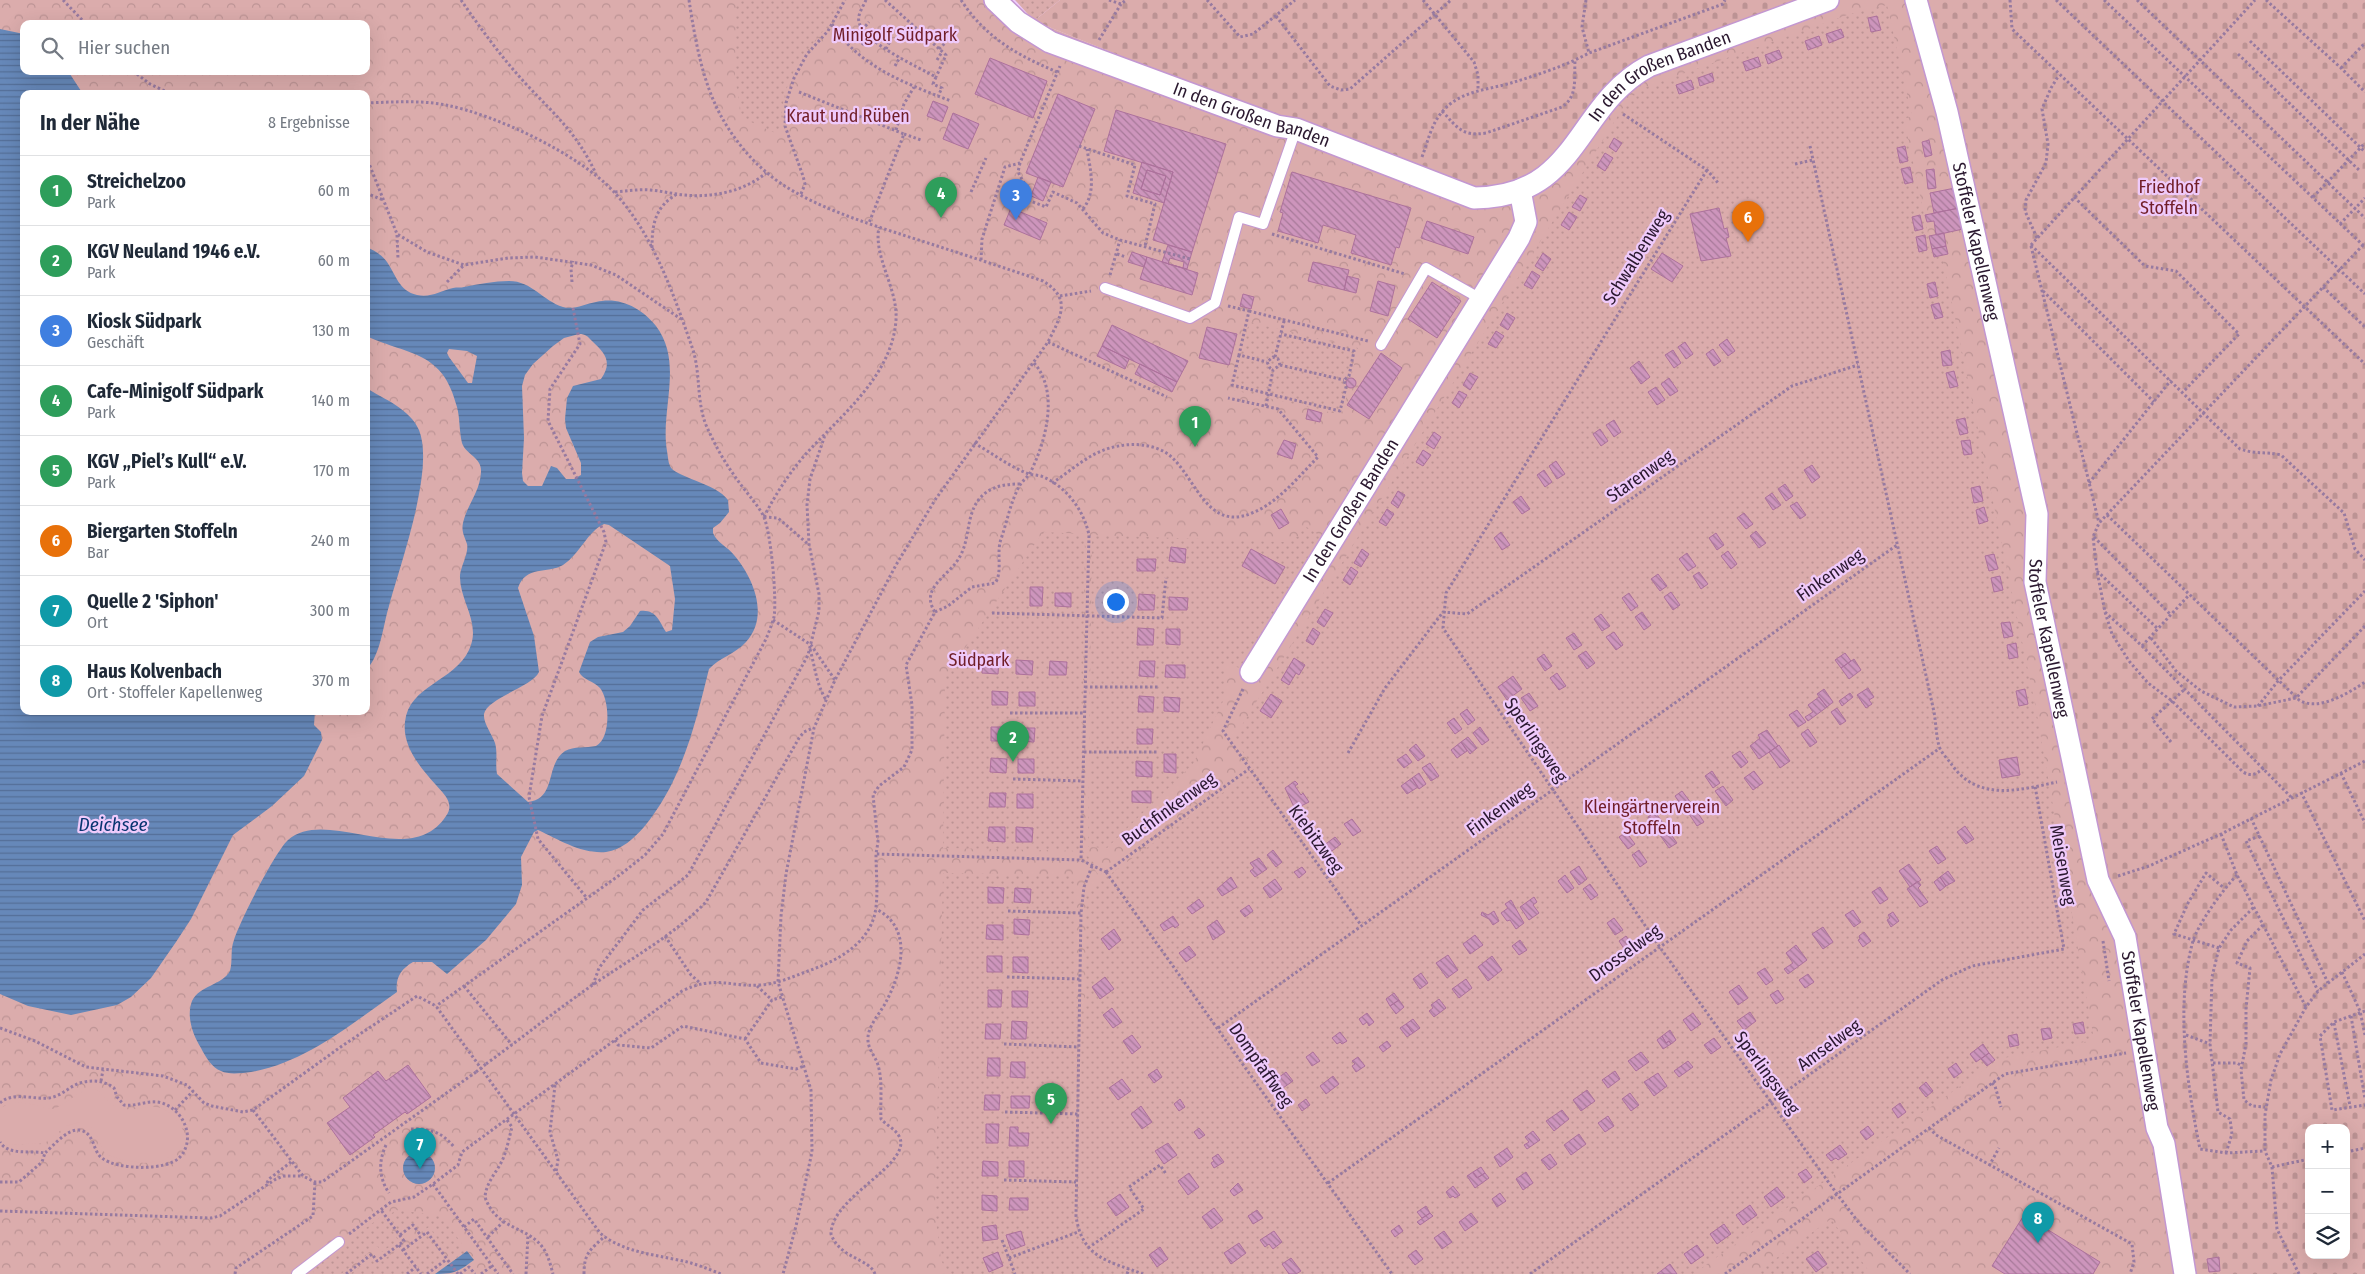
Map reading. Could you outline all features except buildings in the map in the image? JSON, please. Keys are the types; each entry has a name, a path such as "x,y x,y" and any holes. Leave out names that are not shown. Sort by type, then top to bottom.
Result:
{"street":[{"name":"In den Großen Banden","path":"995,0 1009,14 1035,34 1068,49 1277,126 1296,129 1474,198 1498,196 1520,190 1542,179 1558,166 1606,102 1635,74 1649,66 1828,0"},
{"name":"Stoffeler Kapellenweg","path":"1916,0 1950,121 2037,514 2035,582 2098,880 2125,937 2157,1128 2164,1144 2185,1274"},
{"name":"In den Großen Banden","path":"1251,672 1519,238 1526,222 1520,190"}],"lane":[{"path":"1106,288 1190,318 1215,303 1238,217 1263,224 1296,129"},
{"path":"1381,345 1426,268 1481,299"},
{"path":"296,1274 339,1242"}],"path":[{"path":"63,0 82,20"},
{"path":"461,0 503,57 584,148 596,174"},
{"path":"688,0 696,42 714,100 722,117 748,155 766,173 801,194 842,214 1043,281 1056,289 1060,296 1061,309 1058,321 1048,342 935,500 896,565 835,680 814,728 786,874 781,916 778,982 811,1090 812,1152 796,1226 783,1274"},
{"path":"801,194 805,184 785,126 786,103 794,78 807,54 832,24 845,0"},
{"path":"866,0 859,17 862,30 886,49 936,77"},
{"path":"887,0 946,55 932,84 942,88 938,96"},
{"path":"961,0 977,21 1003,45 1022,58 1058,72"},
{"path":"1109,0 1121,4"},
{"path":"1089,56 1121,4 1126,0"},
{"path":"1207,0 1240,37 1253,34 1295,0"},
{"path":"1423,0 1474,62 1478,75 1478,90"},
{"path":"1276,16 1330,86 1341,90 1350,88 1451,0"},
{"path":"1586,0 1582,27 1589,53"},
{"path":"1414,174 1431,129 1442,111 1455,100 1478,90 1510,83 1575,61 1589,53 1723,4 1725,0"},
{"path":"2010,0 2012,29 2365,364"},
{"path":"2056,0 2365,294"},
{"path":"2104,0 2364,245 2106,515 2099,523 2094,537 2097,571 2105,612 2112,634 2137,671 2148,683 2172,701 2243,772 2249,776 2264,768"},
{"path":"2137,0 2365,218"},
{"path":"2031,245 2255,0"},
{"path":"2266,0 2365,92"},
{"path":"862,30 869,22"},
{"path":"832,24 854,49 880,71 951,102"},
{"path":"905,32 912,25"},
{"path":"862,46 869,36"},
{"path":"886,49 890,41"},
{"path":"2250,41 2365,152"},
{"path":"939,49 945,43"},
{"path":"2341,68 2365,44"},
{"path":"1068,49 1020,163 1018,172 1024,183 1020,197 1046,207 1053,192 1071,199 1083,209 1103,233 1120,240 1190,259"},
{"path":"937,60 942,52"},
{"path":"2238,54 2360,171"},
{"path":"895,66 900,57"},
{"path":"1442,111 1466,134 1473,136 1562,107 1571,101 1574,92 1575,61"},
{"path":"138,75 163,90"},
{"path":"2037,238 2025,211 2032,187 2042,173 2046,163 2048,144 2042,109 2059,75"},
{"path":"896,130 904,104 914,87"},
{"path":"799,92 921,140"},
{"path":"370,103 417,102 446,105 476,114 522,132 596,174 614,192 637,224 668,280 681,320 693,348 700,405 705,423 715,446 764,516 772,562 773,620 766,639 663,834 645,855 436,1006"},
{"path":"1606,102 1707,170 1719,184"},
{"path":"869,223 904,134"},
{"path":"2313,197 2365,143"},
{"path":"1079,146 1135,165 1127,196 1155,204 1145,246"},
{"path":"1810,146 1934,712 1940,748 1954,769 1971,783 1986,790 2004,792 2076,778"},
{"path":"1083,209 1088,203 1092,185 1087,149"},
{"path":"971,192 986,158"},
{"path":"1795,164 1813,160"},
{"path":"981,260 982,239 1006,167 1020,163"},
{"path":"370,166 397,234 398,259"},
{"name":"Schwalbenweg","path":"1604,334 1707,170"},
{"path":"614,192 645,190 703,195 725,192 758,180 766,173"},
{"path":"652,249 652,230 659,208 678,194"},
{"path":"370,195 383,200"},
{"path":"2074,197 2145,266 2176,271 2239,334 2183,392"},
{"path":"2340,224 2365,198"},
{"path":"1263,224 1271,226 1269,233 1420,278"},
{"path":"764,516 793,470 868,386 885,359 896,320 890,279 877,238 879,227"},
{"path":"397,234 426,252 464,265 508,258 535,257 591,265 616,275 681,320"},
{"path":"1060,296 1106,288 1120,240"},
{"path":"2031,245 2099,523"},
{"path":"2031,245 2240,449 2254,454 2273,453 2281,455 2344,513 2355,549 2365,560"},
{"path":"1117,254 1126,257"},
{"path":"572,282 571,269 573,261"},
{"path":"447,282 464,265"},
{"path":"2323,287 2365,327"},
{"path":"2042,290 2154,402"},
{"path":"1215,303 1381,345"},
{"path":"573,308 580,344 550,389 548,421 604,532 606,542 542,716 529,796 538,839 586,897"},
{"path":"1250,311 1232,385 1340,411 1346,387 1344,380"},
{"path":"1280,365 1276,357 1284,321"},
{"path":"1281,334 1354,351 1349,376 1344,380"},
{"name":"Sperlingsweg","path":"1604,334 1446,593 1443,628 1659,946 1837,1194 1859,1223 1910,1274"},
{"path":"1048,342 1167,397"},
{"path":"1239,355 1267,362 1270,368 1274,370"},
{"path":"1267,362 1270,358 1276,357"},
{"path":"935,612 941,611 972,587 990,585 996,581 1000,571 998,555 1000,542 1020,484 1029,474 1046,429 1049,397 1041,370 1033,362"},
{"path":"1280,365 1344,380"},
{"path":"1266,406 1274,370 1280,365"},
{"name":"Starenweg","path":"1443,612 1467,614 1792,386 1858,365"},
{"path":"2089,483 2171,380"},
{"path":"1052,483 1090,456 1105,450 1138,444 1163,451 1171,458 1198,495 1212,508 1226,516 1238,517 1251,514 1287,488 1318,457 1282,412 1266,406 1228,398"},
{"path":"593,985 599,968 644,910 688,874 803,667 811,647 819,611 819,594 809,544 807,505 810,479 825,435"},
{"path":"974,443 1029,474 1041,476 1052,483 1074,502 1086,524 1088,535 1081,860"},
{"path":"339,1242 391,1202 414,1197 433,1184 458,1165 462,1152 682,991 714,981 758,986 778,982 827,964 855,947 865,934 876,909 876,854 878,842 873,795 879,786 904,767 910,756 913,724 906,665 935,612 931,601 932,590 937,580 954,566 960,557 966,543 973,508 981,497 991,489 1007,484 1020,484"},
{"path":"2106,515 2296,698 2307,704 2318,703 2341,696 2365,682"},
{"path":"764,516 778,518 809,544"},
{"path":"2094,537 2171,615"},
{"name":"Finkenweg","path":"1218,1028 1552,788 1897,546"},
{"path":"2097,571 2158,629"},
{"path":"992,613 1162,618 1166,578"},
{"path":"2257,706 2278,681 2365,591"},
{"path":"2142,646 2189,595"},
{"path":"1348,753 1385,688 1443,612"},
{"path":"2105,612 2142,646 2291,797"},
{"path":"773,620 811,647 835,680"},
{"path":"2151,638 2176,671 2201,691 2234,707 2257,706 2296,698 2365,626"},
{"path":"811,647 817,673 817,684 826,700"},
{"name":"Kiebitzweg","path":"1251,672 1223,731 1361,925"},
{"path":"1085,687 1159,687"},
{"path":"2171,742 2152,719 2185,689"},
{"path":"1010,713 1084,713"},
{"path":"252,1110 303,1176 315,1182 324,1180 339,1170 695,913 706,902 799,738 804,732 814,728"},
{"name":"Drosselweg","path":"1328,1183 1940,748"},
{"path":"1084,752 1158,752"},
{"path":"2098,880 2127,874 2149,866 2221,834 2365,761"},
{"name":"Buchfinkenweg","path":"1106,872 1249,769"},
{"path":"2340,773 2365,823"},
{"path":"1013,779 1083,781"},
{"name":"Meisenweg","path":"2035,786 2064,949"},
{"path":"2302,792 2365,921"},
{"path":"2252,818 2328,983"},
{"path":"2221,834 2237,875 2306,1007"},
{"path":"2260,836 2246,841 2318,991"},
{"path":"876,854 1081,860 1106,872"},
{"path":"1092,866 1084,887 1081,913 1076,1216 1078,1232 1088,1248 1102,1259 1143,1274"},
{"name":"Dompfaffweg","path":"1106,872 1392,1274"},
{"path":"2219,948 2174,934 2188,902 2206,873 2225,888"},
{"path":"2237,875 2225,888 2193,940 2184,988 2190,1099 2200,1149 2226,1153 2265,1151"},
{"path":"2226,1153 2232,1134 2230,1119 2218,1112 2210,1044 2212,977 2219,948 2231,930 2254,908"},
{"path":"875,1274 871,1266 852,1258 840,1249 833,1238 831,1229 836,1214 893,1161 901,1146 900,1138 895,1130 881,1119 880,1074 878,1064 869,1046 868,1035 888,999 897,976 902,945 900,933 882,912 876,909"},
{"path":"1008,911 1081,913"},
{"path":"2263,925 2247,941 2237,963 2250,968 2246,1009 2246,1044 2242,1066 2244,1100 2252,1106 2266,1107"},
{"path":"664,936 691,975 701,984"},
{"name":"Amselweg","path":"1530,1274 1942,980 1972,966 2064,949"},
{"path":"2299,1274 2277,1229 2272,1167 2265,1151 2266,1107 2271,1080 2280,1054 2306,1007 2318,991 2365,954"},
{"path":"2342,972 2360,1011 2365,1035"},
{"path":"1007,978 1080,979"},
{"path":"464,986 512,1045"},
{"path":"758,986 772,1000"},
{"path":"0,1028 35,1041 86,1067 163,1076 182,1082 204,1102 212,1106 243,1112 252,1110 402,1004 417,996 436,1006 595,1227 605,1236 637,1251 692,1264 720,1274"},
{"path":"745,1039 772,1000 782,997"},
{"path":"2365,1011 2360,1011 2334,1022 2320,1036 2332,1110 2365,1105"},
{"path":"2351,1016 2365,1099"},
{"path":"2334,1022 2350,1106"},
{"path":"615,1040 618,1045 651,1048 683,1026 745,1039 761,1063 796,1069 804,1066"},
{"path":"2186,1035 2210,1044"},
{"path":"1004,1044 1078,1047"},
{"path":"1725,1274 2005,1074 2144,1050"},
{"path":"2213,1063 2237,1062 2242,1066"},
{"path":"100,1081 103,1070"},
{"path":"0,1182 19,1182 42,1162 45,1153 66,1136 77,1130 87,1132 99,1156 112,1164 147,1168 169,1164 182,1155 187,1148 189,1140 186,1128 175,1110 153,1102 124,1105 117,1097 114,1088 100,1081 74,1085 58,1096 47,1098 17,1097 1,1101"},
{"path":"1992,1083 1995,1086 2001,1107"},
{"path":"555,1084 552,1097 550,1132 558,1160 556,1173"},
{"path":"175,1110 193,1091"},
{"path":"1005,1112 1078,1114"},
{"path":"507,1120 512,1127 508,1142 502,1160 487,1186 485,1196 491,1209 503,1222 534,1239 545,1252 553,1274"},
{"path":"1929,1128 1936,1135 1989,1166 2132,1244 2134,1262 2130,1274"},
{"path":"411,1129 436,1132 444,1136 454,1147"},
{"path":"0,1142 3,1147 9,1150 45,1153"},
{"path":"386,1145 381,1156 380,1170 382,1180 389,1193"},
{"path":"1989,1166 1999,1148"},
{"path":"2350,1151 2365,1148"},
{"path":"2272,1167 2305,1160"},
{"path":"267,1184 269,1179 291,1162"},
{"path":"1088,1248 1144,1209 1129,1187 1160,1166 1166,1174"},
{"path":"0,1211 211,1218 220,1216 267,1184 283,1176 303,1176"},
{"path":"1004,1180 1076,1182"},
{"path":"235,1274 236,1268 313,1216 315,1182"},
{"path":"433,1184 498,1274"},
{"path":"346,1274 372,1254 377,1260 404,1241 381,1210"},
{"path":"464,1227 474,1219 513,1274"},
{"path":"488,1237 503,1222"},
{"path":"400,1235 413,1225 421,1236"},
{"path":"403,1250 427,1232 458,1274 470,1267 475,1274"},
{"path":"1009,1258 1078,1232"},
{"path":"526,1274 528,1235"},
{"path":"584,1274 584,1263 588,1253 605,1236"},
{"path":"1002,1240 1015,1274"},
{"path":"399,1245 421,1274"},
{"path":"427,1274 447,1259"},
{"path":"481,1274 492,1266"},
{"path":"407,1274 416,1267"},
{"path":"1127,1274 1129,1269"}],"green space":[{"name":"Südpark","path":"0,0 1009,0 1034,21 1401,169 1827,0 1917,0 2126,938 2184,1274 0,1274"},
{"path":"736,0 843,0 834,20 836,32 825,29 797,65 791,77 783,102 780,135 742,118 735,78 736,7 739,2"},
{"path":"1015,0 1060,0 1034,21"},
{"path":"1060,0 1827,0 1649,65 1558,166 1498,196 1401,169 1034,21"},
{"name":"Friedhof Stoffeln","path":"1917,0 2365,0 2365,1274 2184,1274 2126,938 2098,880 2037,583 2039,515"},
{"name":"Kleingärtnerverein Stoffeln","path":"1887,5 1912,116 1904,119 1933,257 1942,255 2036,709 2094,1040 1999,1059 1693,1274 948,1274 941,1260 935,1213 943,873 1076,875 1075,994 1087,1011 1085,1004 1086,892 1102,880 1082,851 943,848 945,678 1043,532 1085,534 1081,846 1105,878 1254,770 1234,738 1622,109 1640,89 1850,14"},
{"path":"1249,322 1358,348 1342,415 1233,390"},
{"path":"1305,526 1325,539 1244,669 1225,664 1225,697 1193,764 1107,848 1088,847 1092,535 1287,542 1298,536"},
{"path":"89,1087 97,1090 117,1107 134,1109 156,1107 164,1109 183,1130 185,1138 184,1147 161,1161 144,1163 123,1160 105,1154 94,1129 80,1122 66,1126 45,1143 6,1145 0,1133 0,1109 13,1103 27,1103 55,1109"},
{"path":"396,1210 435,1215 439,1212 467,1251 453,1261 429,1227 420,1233 414,1224 400,1233 388,1216"},
{"path":"382,1216 399,1240 382,1252 377,1246 341,1274 315,1274 311,1269"},
{"path":"1831,1219 1871,1274 1754,1274"},
{"path":"427,1234 446,1258 423,1274 405,1249"},
{"path":"398,1249 412,1268 405,1274 350,1274 371,1259 376,1265"}],"water":[{"name":"Deichsee","path":"0,29 20,33 20,75 71,75 80,90 20,90 20,715 315,715 314,725 321,732 322,740 304,776 272,806 233,835 191,919 151,978 131,997 117,1005 71,1015 28,1006 0,994"},
{"path":"370,249 383,257 406,290 417,295 427,296 454,288 509,281 524,284 556,304 567,308 596,302 613,301 629,305 644,314 656,326 664,340 669,355 670,371 666,435 669,464 679,474 714,489 728,500 729,512 713,528 713,533 717,540 734,555 747,574 756,597 757,621 753,632 746,642 709,669 686,752 678,772 657,809 644,827 632,839 612,851 597,852 579,849 538,830 534,832 521,857 522,885 516,904 486,940 447,974 432,962 413,962 400,974 397,982 397,992 310,1051 271,1067 251,1072 228,1073 215,1067 205,1055 191,1026 190,1007 192,1001 200,992 221,980 230,971 233,944 238,931 250,903 282,847 288,840 305,831 346,832 390,839 412,838 430,831 446,816 449,810 446,796 424,772 406,740 405,722 408,710 415,700 423,691 453,670 462,661 469,650 472,640 472,621 463,594 460,575 467,548 463,523 478,486 481,467 462,443 457,407 451,389 443,375 434,365 423,358 370,338","holes":["579,334 586,336 601,350 607,363 605,373 601,379 573,386 567,398 566,428 581,463 581,475 574,479 566,479 557,468 551,466 542,486 528,486 523,481 522,473 524,438 522,386 525,375 533,364 553,346 564,338","449,349 467,351 477,356 472,383 468,383 447,353","604,524 609,525 670,566 675,599 672,630 666,632 653,614 640,611 630,626 623,632 598,637 590,642 579,672 583,677 600,688 606,701 607,719 604,735 601,742 596,746 565,751 555,764 543,795 528,802 497,774 496,747 484,714 493,703 528,683 539,672 534,636 518,588 526,576 563,565 593,532"]},
{"path":"370,390 396,405 409,416 419,430 423,447 423,468 408,543 381,640 370,665"},
{"path":"419,1152 431,1156 435,1168 431,1180 419,1184 407,1180 403,1168 407,1156"},
{"path":"467,1251 474,1260 469,1264 451,1273 435,1274"}],"place":[{"name":"Cafe-Minigolf Südpark","path":"941,218"},
{"name":"Kiosk Südpark","path":"1016,220"},
{"name":"Biergarten Stoffeln","path":"1748,242"},
{"name":"Streichelzoo","path":"1195,447"},
{"name":"KGV Neuland 1946 e.V.","path":"1013,762"},
{"name":"KGV „Piel’s Kull“ e.V.","path":"1051,1124"},
{"name":"Quelle 2 'Siphon'","path":"420,1169"},
{"name":"Haus Kolvenbach","path":"2038,1243"}],"park label":[{"name":"Minigolf Südpark","path":"895,35"},
{"name":"Kraut und Rüben","path":"848,116"}]}
